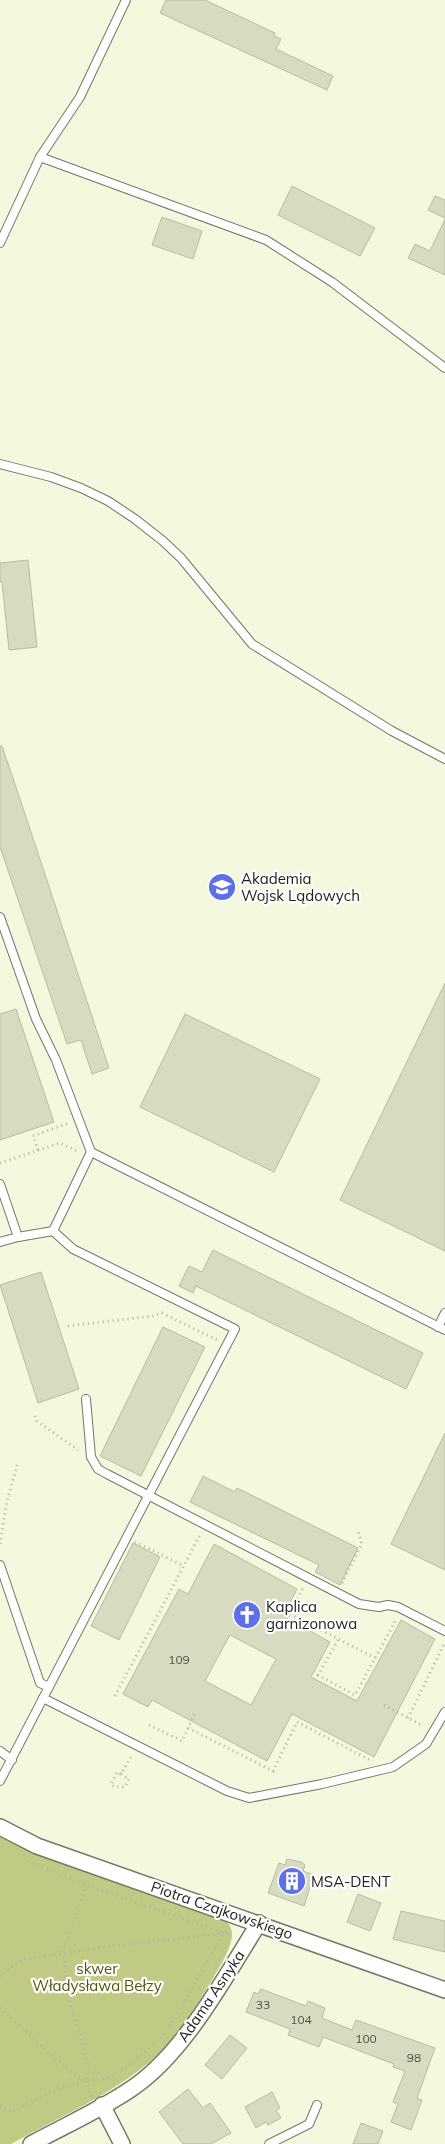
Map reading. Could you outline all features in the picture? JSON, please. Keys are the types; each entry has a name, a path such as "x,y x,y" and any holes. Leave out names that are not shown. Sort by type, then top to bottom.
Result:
{"street":[{"name":"Piotra Czajkowskiego","path":"0,1827 37,1846 445,1990"},
{"name":"Adama Asnyka","path":"31,2144 132,2088 168,2056 186,2036 259,1923"},
{"path":"98,2107 122,2144"}],"lane":[{"path":"0,242 40,157 80,97 126,0"},
{"path":"40,157 266,240 332,282 445,368"},
{"path":"0,464 50,477 81,488 108,501 163,540 181,558 252,644 392,731 445,759"},
{"path":"0,917 36,1019 56,1060 91,1152 442,1329 445,1313"},
{"path":"53,1231 91,1152"},
{"path":"0,1184 18,1236"},
{"path":"0,1242 18,1236 53,1231"},
{"path":"0,1781 235,1329 73,1249 53,1231"},
{"path":"86,1399 91,1457 98,1469 359,1604 379,1607 388,1605 402,1609 445,1631"},
{"path":"0,1565 40,1684 49,1688"},
{"path":"43,1698 227,1791 249,1798 393,1767 426,1744 445,1712"},
{"path":"0,1751 12,1760"},
{"path":"269,2144 309,2124 316,2105"}],"path":[{"path":"38,1150 33,1136 79,1120"},
{"path":"0,1163 60,1143 79,1152 91,1152"},
{"path":"68,1326 153,1316 162,1313 226,1345"},
{"path":"35,1416 37,1421 88,1457 91,1457"},
{"path":"0,1544 7,1501 15,1465 18,1462"},
{"path":"115,1696 206,1524"},
{"path":"338,1593 362,1544 358,1531"},
{"path":"127,1538 184,1566"},
{"path":"286,1621 300,1592"},
{"path":"338,1640 318,1676 354,1696 402,1609"},
{"path":"290,1614 375,1658"},
{"path":"408,1718 445,1642"},
{"path":"384,1705 426,1727"},
{"path":"149,1725 182,1741 196,1711"},
{"path":"188,1728 273,1771 296,1722 378,1765 380,1770"},
{"path":"122,1774 138,1745"},
{"path":"117,1772 122,1774 129,1778 125,1787 111,1784 117,1772"},
{"path":"22,1858 37,1866 86,1885 232,1935"},
{"path":"86,1885 63,1953 70,1998 89,2069 86,2080 98,2107"},
{"path":"0,1976 21,1960 224,1932"},
{"path":"0,2107 11,2112 67,2085 86,2080 104,2080 146,2052 169,2029 224,1932"},
{"path":"0,2008 72,2074 86,2080"}],"green space":[{"name":"skwer Władysława Bełzy","path":"0,1837 27,1850 221,1918 227,1922 232,1932 226,1956 197,2005 166,2046 151,2061 133,2075 93,2100 11,2144 0,2144"}],"building":[{"path":"166,0 205,0 275,33 274,36 281,39 276,49 333,76 327,90 160,13"},
{"path":"292,186 375,228 360,256 278,215"},
{"path":"435,196 445,200 445,218 428,210"},
{"path":"162,217 202,231 193,259 152,245"},
{"path":"445,219 445,275 408,258 415,244 430,251"},
{"path":"28,560 37,647 9,650 2,582 0,582 0,563"},
{"path":"0,746 2,746 21,802 109,1068 92,1074 81,1040 67,1044 0,847"},
{"path":"445,983 445,1251 340,1200"},
{"path":"16,1009 54,1122 0,1140 0,1014"},
{"path":"185,1014 320,1079 274,1172 140,1107"},
{"path":"213,1250 423,1353 406,1389 196,1286 193,1293 179,1286 189,1266 202,1272"},
{"path":"41,1272 79,1389 38,1403 0,1285"},
{"path":"163,1327 205,1347 141,1476 100,1456"},
{"path":"445,1433 445,1570 391,1544"},
{"path":"203,1476 235,1492 237,1488 358,1548 340,1585 315,1572 319,1565 190,1502"},
{"path":"133,1543 160,1557 119,1640 91,1626"},
{"path":"214,1544 297,1589 283,1616 330,1642 311,1677 357,1701 401,1620 435,1639 374,1757 292,1714 267,1761 152,1700 148,1707 123,1694 179,1589 188,1594","holes":["230,1635 276,1659 251,1705 205,1681"]},
{"name":"MSA-DENT","path":"287,1859 301,1862 305,1865 303,1871 314,1875 304,1906 268,1893 279,1863 285,1865"},
{"path":"358,1894 381,1903 370,1931 347,1922"},
{"path":"401,1911 445,1921 445,1952 393,1939"},
{"path":"261,1989 306,2006 308,2001 325,2008 322,2018 352,2030 356,2020 435,2048 417,2098 422,2100 411,2130 391,2122 398,2104 393,2102 405,2071 393,2067 394,2064 323,2037 319,2047 288,2035 290,2029 246,2012 254,1992 258,1994"},
{"path":"230,2035 247,2048 222,2079 205,2065"},
{"path":"188,2089 203,2108 210,2103 231,2133 211,2144 183,2144 159,2112"},
{"path":"272,2092 280,2108 276,2110 281,2118 268,2125 266,2122 256,2128 245,2107"},
{"path":"361,2123 383,2131 378,2144 353,2144"}],"place":[{"name":"Akademia Wojsk Lądowych","path":"222,887"},
{"name":"Kaplica garnizonowa","path":"247,1615"},
{"name":"MSA-DENT","path":"292,1881"}]}
